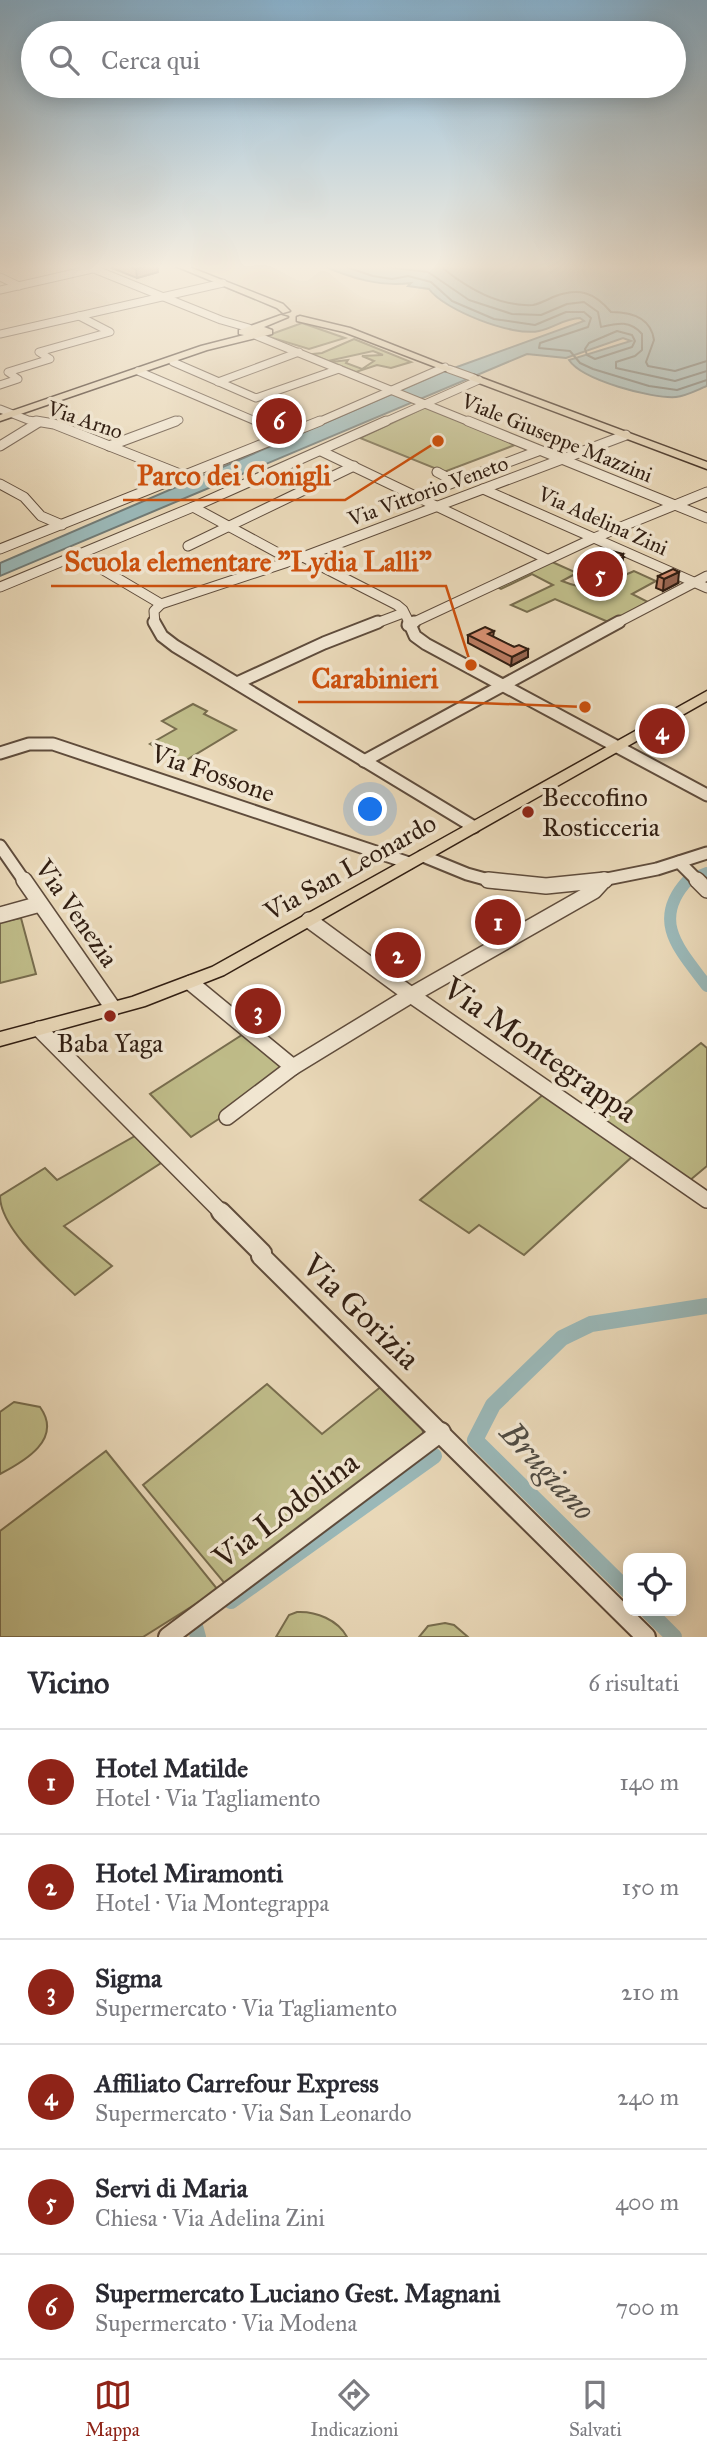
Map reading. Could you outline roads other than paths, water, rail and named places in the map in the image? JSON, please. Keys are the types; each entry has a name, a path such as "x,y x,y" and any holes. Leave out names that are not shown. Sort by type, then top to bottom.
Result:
{"main road":[{"path":"5,416 225,341"},
{"path":"377,341 447,368"},
{"path":"477,379 707,466"},
{"name":"Via San Leonardo","path":"0,1039 191,983 309,920 707,695"}],"street":[{"path":"0,385 18,379 8,372 50,359 39,352 77,341"},
{"name":"Viale Giuseppe Mazzini","path":"270,341 423,401 707,519"},
{"path":"218,382 299,352"},
{"path":"173,362 256,398 339,369"},
{"path":"0,549 288,435 447,368 477,379"},
{"path":"138,371 288,435"},
{"path":"0,587 193,507 321,451 423,401 477,379"},
{"name":"Via Arno","path":"0,409 5,416 54,424 186,476"},
{"path":"109,446 179,420"},
{"path":"0,446 39,422"},
{"name":"Via Vittorio Veneto","path":"161,604 303,557 625,435"},
{"path":"321,451 547,559"},
{"path":"418,496 538,451"},
{"path":"188,545 354,466"},
{"path":"437,472 456,482"},
{"path":"0,484 39,509 41,516 62,525"},
{"name":"Via Adelina Zini","path":"483,489 707,588"},
{"path":"408,625 594,538 707,492"},
{"path":"193,507 291,560"},
{"path":"78,555 161,604 154,611 154,626 158,633 474,827"},
{"path":"303,557 397,606 415,636 426,644 707,795"},
{"path":"364,761 503,683 707,576"},
{"path":"237,683 324,643 403,613"},
{"name":"Via Fossone","path":"0,753 29,744 53,744 416,860 494,882 549,885 604,880 682,864 707,853"},
{"name":"Via Venezia","path":"0,846 113,1008"},
{"path":"682,864 704,888"},
{"path":"227,1117 254,1100 293,1067 411,995 594,891 604,880"},
{"path":"0,915 40,904"},
{"name":"Via Montegrappa","path":"309,920 411,995 707,1199"},
{"path":"191,983 293,1067"},
{"name":"Via Gorizia","path":"39,1029 262,1253 261,1256 646,1637"},
{"name":"Via Lodolina","path":"168,1637 441,1432"}],"water":[{"path":"528,341 613,341 566,358 527,354 0,576 0,563 443,372"},
{"path":"630,341 707,341 707,386 680,396 651,395 602,381 576,367 569,360"}],"waterway":[{"name":"Brugiano","path":"697,876 707,872"},
{"name":"Brugiano","path":"688,880 677,895 671,909 670,922 679,947 707,986"},
{"name":"Brugiano","path":"623,1586 475,1440 493,1405 562,1338 591,1324 707,1306"},
{"path":"231,1601 434,1456"},
{"name":"Brugiano","path":"653,1616 674,1637"},
{"path":"195,1626 198,1637"}],"place":[{"name":"Supermercato Luciano Gest. Magnani","path":"279,421"},
{"name":"Parco dei Conigli","path":"438,441"},
{"name":"Servi di Maria","path":"600,574"},
{"name":"Scuola elementare \"Lydia Lalli\"","path":"471,665"},
{"name":"Carabinieri","path":"585,707"},
{"name":"Affiliato Carrefour Express","path":"662,731"},
{"name":"Beccofino Rosticceria","path":"528,812"},
{"name":"Hotel Matilde","path":"498,922"},
{"name":"Hotel Miramonti","path":"398,955"},
{"name":"Sigma","path":"258,1011"},
{"name":"Baba Yaga","path":"110,1016"}]}
